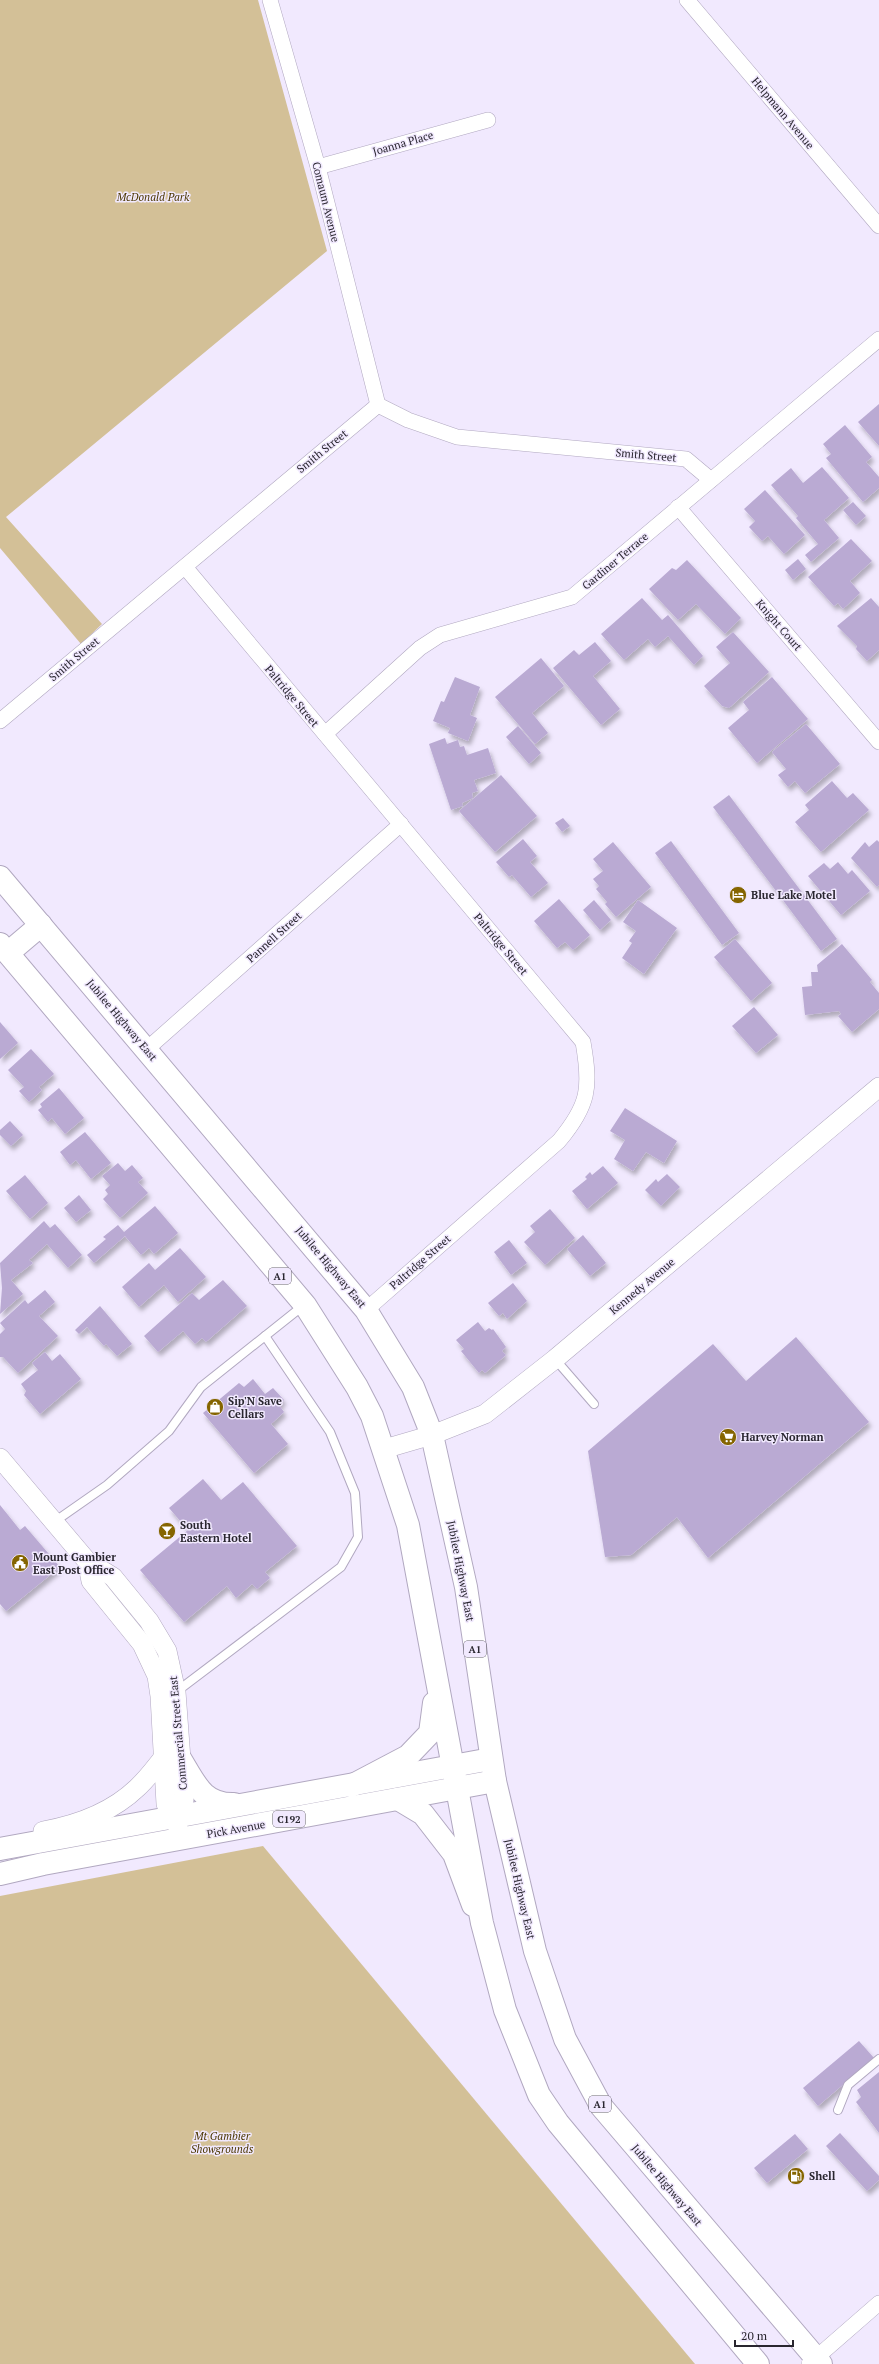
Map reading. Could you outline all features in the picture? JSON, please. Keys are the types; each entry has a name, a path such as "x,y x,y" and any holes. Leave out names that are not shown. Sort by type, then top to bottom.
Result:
{"main road":[{"name":"Jubilee Highway East","path":"0,877 147,1049 366,1310 413,1387 432,1435 466,1587 495,1781 535,1951 564,2039 601,2106 815,2362"},
{"path":"4,948 41,925"},
{"name":"A1","path":"4,948 305,1305 357,1387 372,1416 408,1525 452,1767 481,1912 505,2010 539,2095 579,2150 758,2364"},
{"path":"351,1786 408,1756 430,1733 435,1674"},
{"path":"172,1759 208,1798 222,1804 247,1804"},
{"name":"Pick Avenue","path":"2,1848 351,1786 491,1759"},
{"name":"Pick Avenue","path":"0,1874 42,1864 495,1781"},
{"path":"398,1799 423,1814 454,1854 473,1906 481,1912"}],"street":[{"name":"Comaum Avenue","path":"270,0 318,167 378,405"},
{"name":"Helpmann Avenue","path":"687,0 879,226"},
{"name":"Joanna Place","path":"318,167 488,120"},
{"name":"Gardiner Terrace","path":"325,734 420,648 440,636 572,597 879,339"},
{"name":"Smith Street","path":"0,721 185,567 335,438 378,405 408,420 456,437 686,459 711,480"},
{"name":"Knight Court","path":"678,507 879,742"},
{"name":"Paltridge Street","path":"185,567 583,1042 588,1066 587,1094 577,1119 559,1140 366,1310"},
{"name":"Pannell Street","path":"147,1049 401,824"},
{"name":"Kennedy Avenue","path":"384,1449 432,1435 485,1414 555,1359 879,1087"},
{"name":"Commercial Street East","path":"0,1458 86,1561 113,1577 157,1633 167,1651 176,1692 172,1759"},
{"name":"Commercial Street East","path":"86,1561 91,1581 142,1644 153,1666 159,1686 172,1759 184,1800 175,1817"},
{"path":"2,1848 21,1837 64,1827 95,1815 118,1802 172,1759"},
{"path":"175,1817 180,1839"},
{"path":"815,2362 879,2303"}],"lane":[{"path":"54,1522 107,1485 163,1436 201,1387 305,1305"},
{"path":"176,1692 341,1567 358,1537 354,1493 330,1432 265,1336"},
{"path":"555,1359 594,1404"},
{"path":"838,2110 848,2085 879,2059"}],"green space":[{"name":"McDonald Park","path":"0,0 258,0 327,251 6,517 102,624 81,644 0,548"},
{"name":"Mt Gambier Showgrounds","path":"263,1846 695,2364 0,2364 0,1896"}],"building":[{"path":"879,404 879,446 858,422"},
{"path":"845,425 872,457 866,462 879,477 879,488 863,502 826,458 831,454 823,444"},
{"path":"822,467 849,498 824,520 839,538 811,562 805,555 818,544 796,518 798,516 771,485 791,468 803,483"},
{"path":"765,490 805,535 784,554 768,536 762,541 749,527 755,521 744,509"},
{"path":"853,502 866,516 856,525 843,510"},
{"path":"851,539 872,561 850,581 860,593 843,609 838,603 834,606 808,577"},
{"path":"798,559 806,569 793,580 785,570"},
{"path":"687,560 741,618 725,634 696,604 678,620 649,589 672,568 676,570"},
{"path":"642,598 662,620 668,615 703,656 694,665 668,636 655,647 648,639 624,660 601,634"},
{"path":"871,598 879,607 879,650 867,661 856,649 857,646 837,626"},
{"path":"733,632 769,672 729,708 722,706 704,686 730,663 716,647"},
{"path":"595,642 611,661 593,676 620,709 601,725 553,668 574,650 579,655"},
{"path":"541,658 564,686 532,713 548,733 535,744 495,697"},
{"path":"455,677 480,687 470,715 477,718 468,741 448,733 450,728 433,721 441,701 444,702"},
{"path":"772,677 808,719 757,763 728,728 749,710 743,702"},
{"path":"806,724 840,764 805,793 795,781 788,787 778,775 786,769 772,752"},
{"path":"518,726 541,753 529,764 506,737"},
{"path":"445,738 447,744 458,740 460,747 464,746 467,755 488,748 496,773 474,780 478,791 472,793 473,798 462,803 463,806 451,810 429,744"},
{"path":"501,775 537,816 495,852 459,811"},
{"path":"832,781 847,798 853,793 869,810 821,852 795,822 809,810 805,805"},
{"path":"729,795 837,939 821,951 713,807"},
{"path":"563,818 570,826 562,832 555,823"},
{"path":"523,839 537,856 530,862 548,883 531,897 512,875 509,877 496,862"},
{"path":"877,840 879,842 879,885 877,887 851,858 865,842 869,847"},
{"path":"671,841 739,933 722,945 655,853"},
{"path":"613,842 651,887 616,917 605,904 607,902 596,889 599,886 593,879 603,871 593,859"},
{"path":"838,862 848,874 852,870 870,891 841,915 808,876 824,863 830,869"},
{"path":"559,899 590,935 573,950 565,942 557,948 534,921"},
{"path":"594,900 611,920 600,930 583,910"},
{"path":"638,900 677,928 644,974 622,958 632,943 629,941 636,931 623,922"},
{"path":"735,939 772,983 751,1001 714,957"},
{"path":"842,944 872,980 870,982 879,993 879,1009 852,1032 838,1016 841,1014 839,1011 805,1015 802,987 812,986 811,972 818,972 817,965"},
{"path":"754,1007 778,1035 756,1053 732,1026"},
{"path":"0,1022 18,1043 0,1059"},
{"path":"31,1049 54,1074 39,1087 42,1090 29,1102 19,1091 24,1087 8,1070"},
{"path":"59,1088 84,1118 65,1134 52,1118 48,1122 38,1110 42,1107 40,1104"},
{"path":"625,1108 677,1141 664,1163 646,1152 633,1171 614,1159 625,1140 610,1131"},
{"path":"10,1121 23,1135 11,1146 0,1135 0,1130"},
{"path":"85,1132 111,1163 91,1179 76,1160 70,1165 60,1152"},
{"path":"118,1163 125,1171 132,1165 143,1178 138,1182 148,1193 120,1218 103,1199 108,1194 105,1190 110,1185 102,1176"},
{"path":"603,1166 618,1183 587,1209 572,1191 587,1179 585,1177 590,1172 592,1175"},
{"path":"667,1174 680,1187 661,1206 645,1190 656,1179 658,1182"},
{"path":"25,1175 48,1203 30,1219 6,1191"},
{"path":"79,1195 91,1210 76,1222 64,1208"},
{"path":"155,1206 178,1233 154,1254 149,1248 141,1255 125,1236 94,1263 87,1255 106,1239 103,1237 118,1225 124,1232"},
{"path":"550,1209 575,1238 545,1265 524,1242 535,1232 530,1226"},
{"path":"44,1221 50,1228 55,1224 82,1255 68,1268 47,1244 29,1260 33,1263 11,1280 23,1294 0,1314 2,1288 0,1263"},
{"path":"583,1235 606,1263 590,1276 567,1249"},
{"path":"509,1240 527,1263 511,1275 494,1252"},
{"path":"180,1248 206,1277 178,1302 164,1285 139,1307 122,1287 149,1263 155,1270"},
{"path":"223,1280 247,1306 206,1342 202,1338 195,1344 183,1331 158,1352 144,1336 192,1293 199,1300"},
{"path":"513,1283 527,1301 507,1319 503,1313 499,1316 488,1303"},
{"path":"45,1290 55,1302 39,1316 58,1336 18,1373 3,1357 0,1357 0,1334 5,1329 0,1323 25,1300 28,1304"},
{"path":"100,1306 132,1344 117,1356 106,1344 104,1346 87,1327 79,1334 75,1330"},
{"path":"478,1322 485,1331 489,1328 492,1330 493,1329 506,1347 502,1351 506,1355 485,1373 482,1370 479,1373 461,1351 464,1349 456,1340"},
{"name":"Harvey Norman","path":"796,1337 869,1422 708,1558 677,1517 631,1555 605,1557 588,1451 713,1344 746,1381"},
{"path":"45,1352 52,1361 60,1354 81,1379 40,1414 24,1395 26,1391 21,1384 38,1370 32,1363"},
{"path":"253,1379 265,1394 273,1388 284,1400 279,1405 284,1412 271,1424 288,1444 254,1473 203,1413 239,1383 244,1387"},
{"path":"203,1479 221,1500 243,1482 297,1546 265,1572 270,1578 257,1589 252,1584 236,1598 227,1586 184,1622 140,1570 188,1530 169,1508"},
{"path":"0,1505 20,1530 25,1526 60,1567 6,1611 0,1604"},
{"path":"859,2041 874,2058 818,2106 803,2088"},
{"path":"879,2072 879,2133 856,2102 861,2097 857,2090"},
{"path":"840,2133 879,2176 879,2180 867,2191 826,2146"},
{"path":"795,2134 808,2149 767,2183 754,2168"}],"place":[{"name":"Blue Lake Motel","path":"738,895"},
{"name":"Sip'N Save Cellars","path":"215,1407"},
{"name":"Harvey Norman","path":"728,1437"},
{"name":"South Eastern Hotel","path":"167,1531"},
{"name":"Mount Gambier East Post Office","path":"20,1563"},
{"name":"Shell","path":"796,2176"}]}
